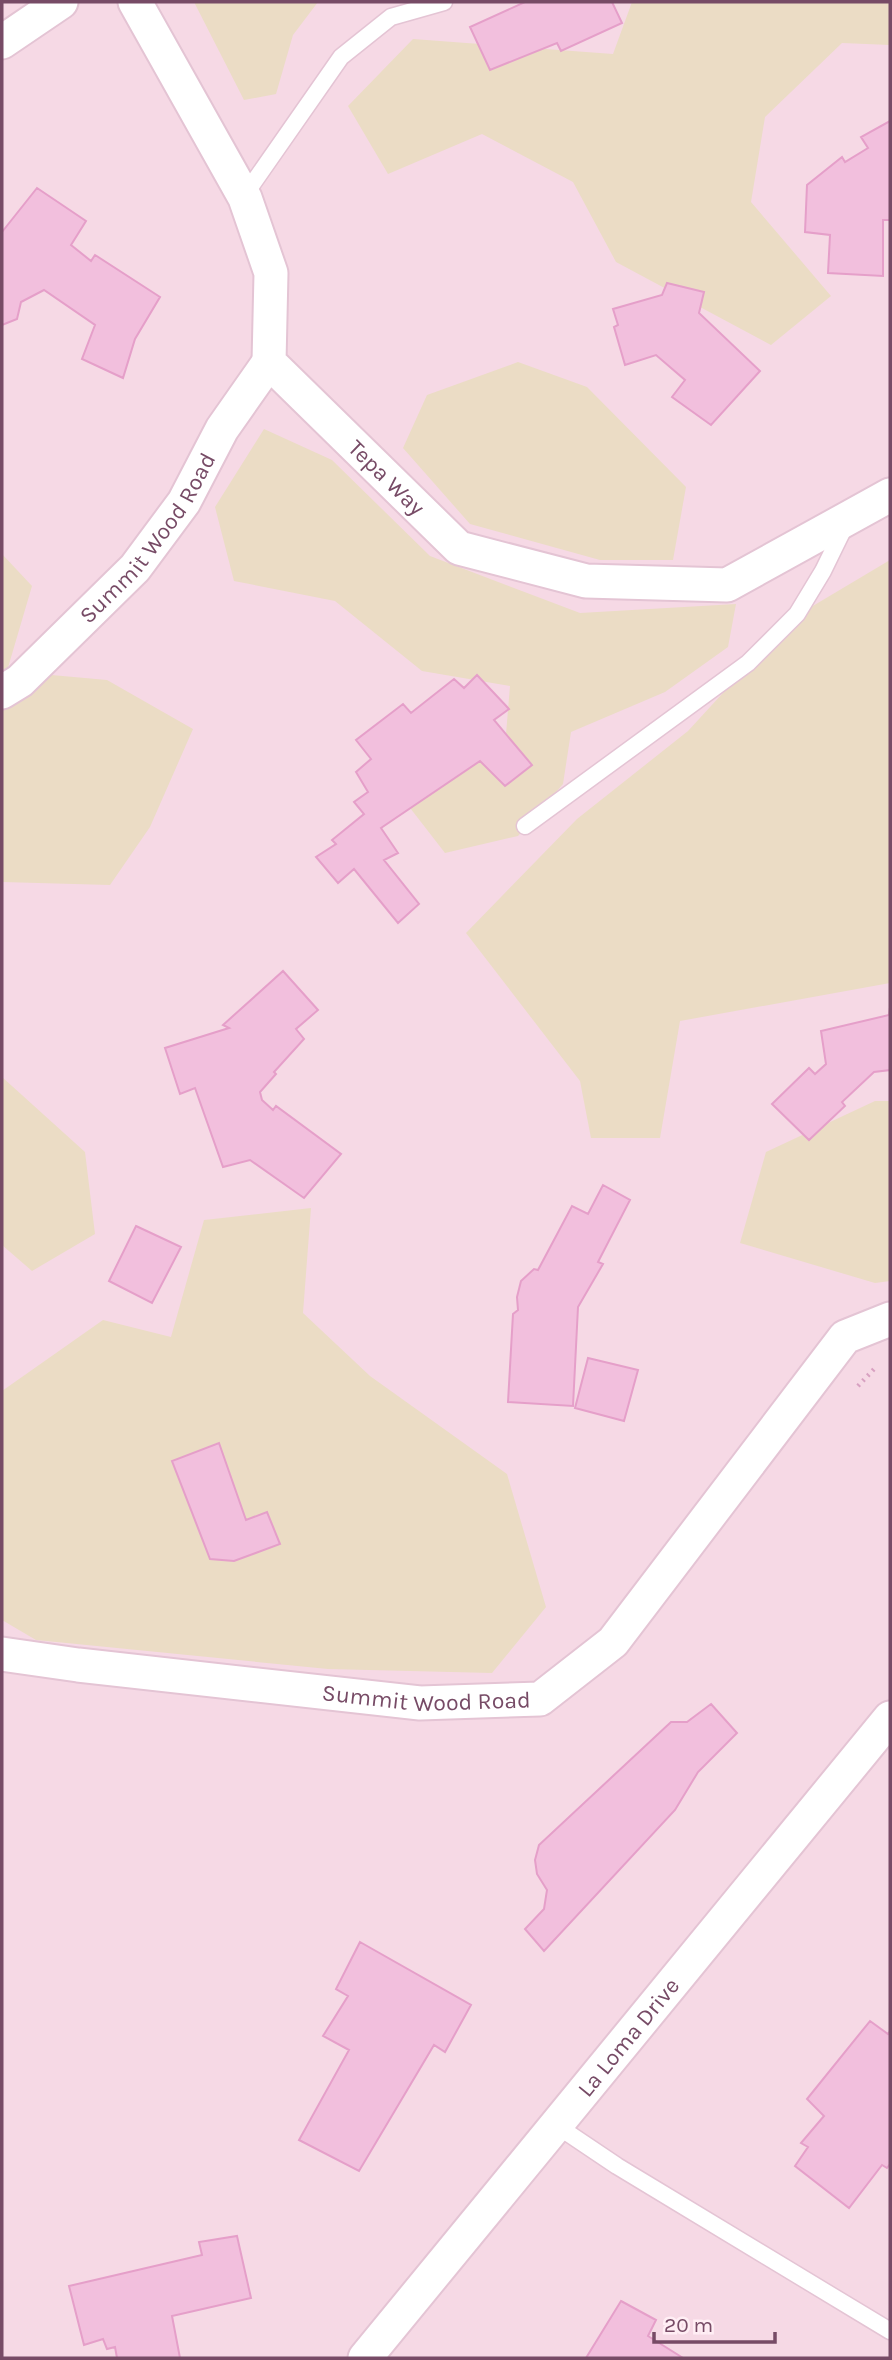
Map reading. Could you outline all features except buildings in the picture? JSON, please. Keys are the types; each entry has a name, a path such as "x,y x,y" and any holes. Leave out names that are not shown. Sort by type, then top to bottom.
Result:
{"street":[{"path":"2,42 61,2"},
{"path":"135,2 244,196 271,273 269,362"},
{"name":"Tepa Way","path":"269,362 459,548 586,580 727,584 890,495"},
{"name":"Summit Wood Road","path":"2,692 20,681 135,568 184,502 222,429 269,362"},
{"name":"Summit Wood Road","path":"2,1654 420,1703 540,1699 613,1642 845,1337 890,1319"},
{"name":"La Loma Drive","path":"366,2358 890,1718"}],"lane":[{"path":"244,196 341,58 391,17 444,2"},
{"path":"525,826 748,663 797,614 823,571 849,517"},
{"path":"556,2125 617,2166 890,2331"}],"shaded area":[{"path":"2,2 890,2 890,2358 2,2358"},
{"path":"194,2 318,2 293,35 276,94 244,100"},
{"path":"632,2 890,2 890,45 842,43 765,117 751,202 831,296 771,345 616,262 573,182 482,134 388,174 348,106 413,39 613,54"},
{"path":"518,362 587,387 686,487 673,560 600,560 470,524 403,448 427,395"},
{"path":"264,429 332,460 430,556 580,613 736,604 728,647 665,692 571,732 563,784 518,836 445,853 407,804 505,746 510,686 422,671 335,601 234,581 215,507"},
{"path":"2,554 32,586 7,671 107,680 193,729 150,827 110,885 2,882"},
{"path":"890,560 890,983 680,1021 660,1138 591,1138 580,1081 466,933 577,819 688,731 791,619"},
{"path":"2,1077 85,1152 95,1234 32,1271 2,1245"},
{"path":"875,1101 890,1101 890,1281 875,1283 740,1243 766,1152"},
{"path":"311,1208 303,1313 370,1376 507,1474 546,1607 492,1673 328,1669 36,1640 2,1620 2,1391 103,1320 171,1337 204,1220"}]}
